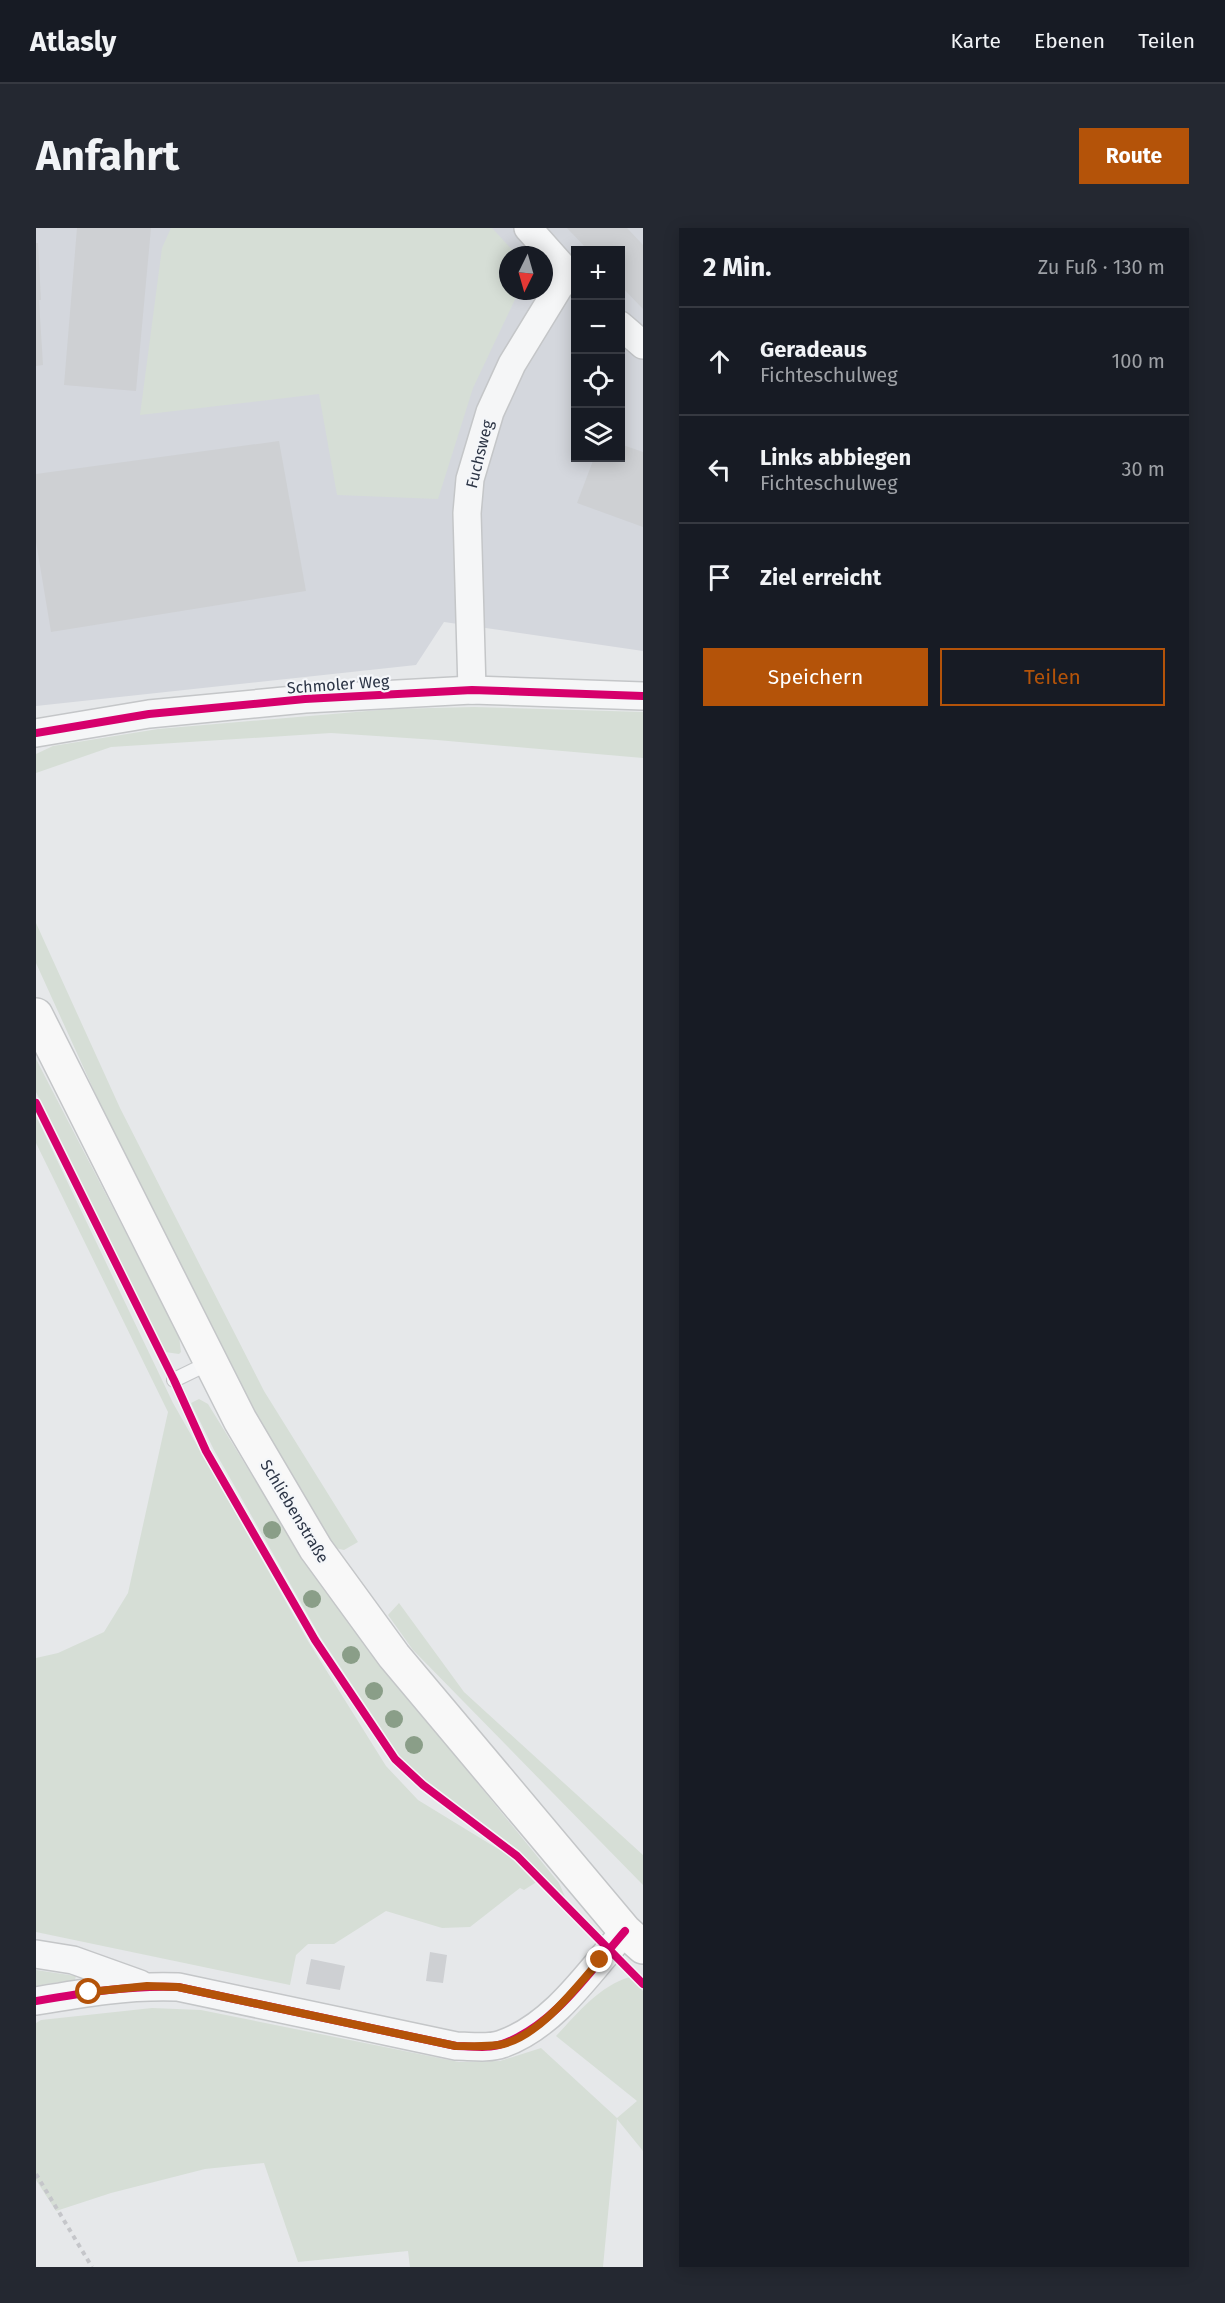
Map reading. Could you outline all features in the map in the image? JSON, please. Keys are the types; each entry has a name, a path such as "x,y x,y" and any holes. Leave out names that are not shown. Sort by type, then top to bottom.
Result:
{"main road":[{"name":"Schliebenstraße","path":"36,1015 240,1420 316,1550 394,1656 634,1939"}],"street":[{"name":"Fuchsweg","path":"472,690 467,513 470,479 490,412 512,364 571,278 528,228"},
{"path":"625,329 643,345"},
{"name":"Schmoler Weg","path":"36,733 149,714 305,699 472,690 643,696"},
{"path":"36,2001 89,1992 147,1986 178,1987 456,2046 500,2045 532,2031 634,1939"},
{"path":"36,1954 73,1960 147,1986"}],"lane":[{"path":"174,1380 211,1362"}],"path":[{"path":"36,2174 92,2267"}],"shaded area":[{"path":"36,228 643,228 643,651 444,622 416,665 36,706"},
{"path":"171,228 492,228 509,246 499,246 499,300 515,300 473,388 438,499 337,495 319,394 140,415 162,248"},
{"path":"474,707 643,712 643,758 331,733 111,747 36,773 36,754 53,746 158,729 391,709"},
{"path":"36,923 120,1108 264,1391 358,1542 344,1550 335,1548 290,1477 232,1368 106,1117 36,963"},
{"path":"36,1059 179,1336 181,1352 179,1354 165,1352 36,1092"},
{"path":"36,1116 173,1403 308,1641 386,1766 418,1800 516,1860 538,1881 524,1890 520,1888 470,1927 442,1928 386,1911 334,1944 308,1944 296,1955 290,1985 36,1932 36,1658 58,1653 104,1632 128,1593 168,1412 36,1143"},
{"path":"199,1399 208,1404 303,1558 382,1666 559,1883 566,1899 517,1849 428,1783 401,1758 321,1638 214,1450 191,1403"},
{"path":"399,1603 464,1692 643,1855 643,1885 413,1650 388,1615"},
{"path":"36,1970 76,1976 75,1980 36,1987"},
{"path":"630,1977 643,1991 643,2151 617,2119 603,2267 410,2267 408,2251 298,2262 264,2163 205,2169 111,2193 56,2211 36,2180 36,2023 41,2020 152,2008 201,2010 459,2062 500,2061 541,2048 617,2118 637,2101 556,2036 599,1994 608,1987"}],"building":[{"path":"77,228 151,228 136,391 64,385"},
{"path":"567,228 627,228 643,245 643,309 625,290 625,246 584,246"},
{"path":"36,243 38,243 43,365 36,366"},
{"path":"279,441 306,591 51,632 36,542 36,474"},
{"path":"625,446 643,452 643,527 577,503 592,462 625,462"},
{"path":"430,1952 447,1955 443,1983 426,1981"},
{"path":"311,1959 345,1966 340,1990 306,1984"}],"cycle path":[{"path":"36,733 149,714 305,699 472,690 643,696"},
{"path":"36,1103 174,1380 206,1451 315,1640 395,1759 423,1785 517,1856 643,1984"},
{"path":"36,2001 124,1988 178,1987 456,2046 491,2046 521,2036 555,2011 625,1931"}],"route":[{"path":"89,1992 147,1986 178,1987 456,2046 500,2045 532,2031 560,2007 600,1960"}]}
